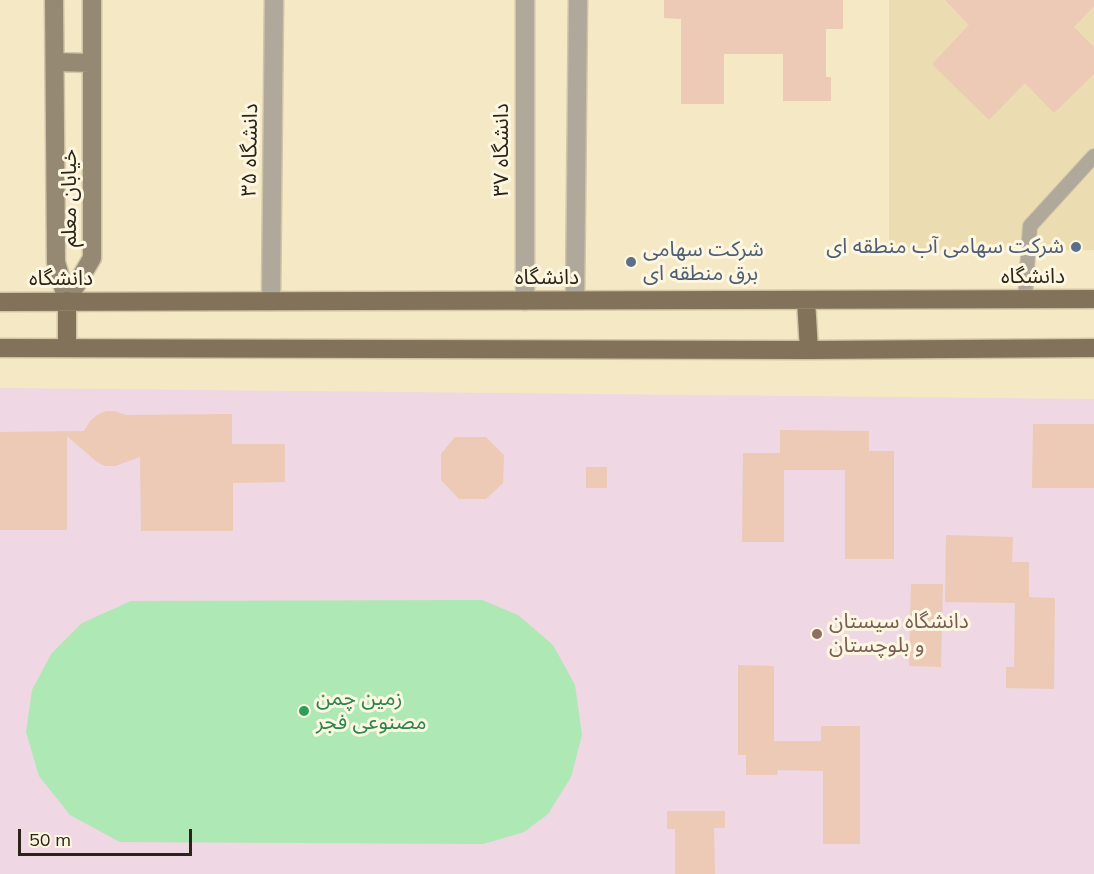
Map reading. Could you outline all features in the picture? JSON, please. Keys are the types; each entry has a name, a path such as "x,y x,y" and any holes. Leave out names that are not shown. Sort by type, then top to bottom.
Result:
{"main road":[{"name":"خیابان معلم","path":"54,0 56,262 66,302"},
{"name":"خیابان معلم","path":"66,302 92,258 93,0"},
{"path":"55,62 92,63"},
{"path":"806,300 809,350"},
{"name":"دانشگاه","path":"0,302 1094,300"},
{"path":"66,302 67,348"},
{"path":"0,348 809,350 1094,348"}],"street":[{"name":"دانشگاه ۳۵","path":"271,301 274,0"},
{"name":"دانشگاه ۳۷","path":"525,0 525,301"},
{"path":"575,300 578,0"}],"lane":[{"path":"1029,300 1030,226 1094,156"}],"shaded area":[{"path":"889,0 1094,0 1094,250 889,250"},
{"name":"دانشگاه سیستان و بلوچستان","path":"0,388 1094,399 1094,874 0,874"}],"green space":[{"name":"زمین چمن مصنوعی فجر","path":"482,600 518,615 553,645 575,685 582,735 571,777 548,814 524,832 483,844 120,842 70,815 39,776 26,732 32,690 51,654 82,623 131,601"}],"building":[{"path":"664,0 843,0 843,29 826,29 826,77 831,77 831,101 783,101 783,54 724,54 724,104 681,104 681,19 664,18"},
{"path":"945,0 1094,0 1094,6 1074,27 1094,47 1094,74 1054,113 1025,83 989,120 932,64 969,25"},
{"path":"106,411 126,415 232,414 232,444 285,444 285,482 233,483 233,531 141,531 140,457 115,466 105,466 97,462 67,436 67,530 0,530 0,432 84,431 90,421"},
{"path":"1033,424 1094,424 1094,488 1032,488"},
{"path":"780,430 869,431 869,451 894,451 894,559 845,559 845,470 784,470 784,542 742,542 743,453 780,453"},
{"path":"455,437 486,437 504,455 503,483 486,499 459,499 441,480 441,454"},
{"path":"586,467 607,467 607,488 586,488"},
{"path":"946,535 1013,537 1012,562 1029,562 1029,597 1055,598 1054,689 1006,688 1006,667 1014,667 1015,603 945,602"},
{"path":"911,584 943,584 941,667 909,666"},
{"path":"738,665 774,666 774,741 821,741 821,726 860,726 860,844 823,844 823,771 778,770 777,775 746,775 746,755 738,755"},
{"path":"667,811 725,811 725,828 714,828 715,874 675,874 675,829 667,829"}],"place":[{"name":"شرکت سهامی آب منطقه ای","path":"1076,247"},
{"name":"شرکت سهامی برق منطقه ای","path":"631,262"},
{"name":"دانشگاه سیستان و بلوچستان","path":"817,634"},
{"name":"زمین چمن مصنوعی فجر","path":"304,711"}]}
